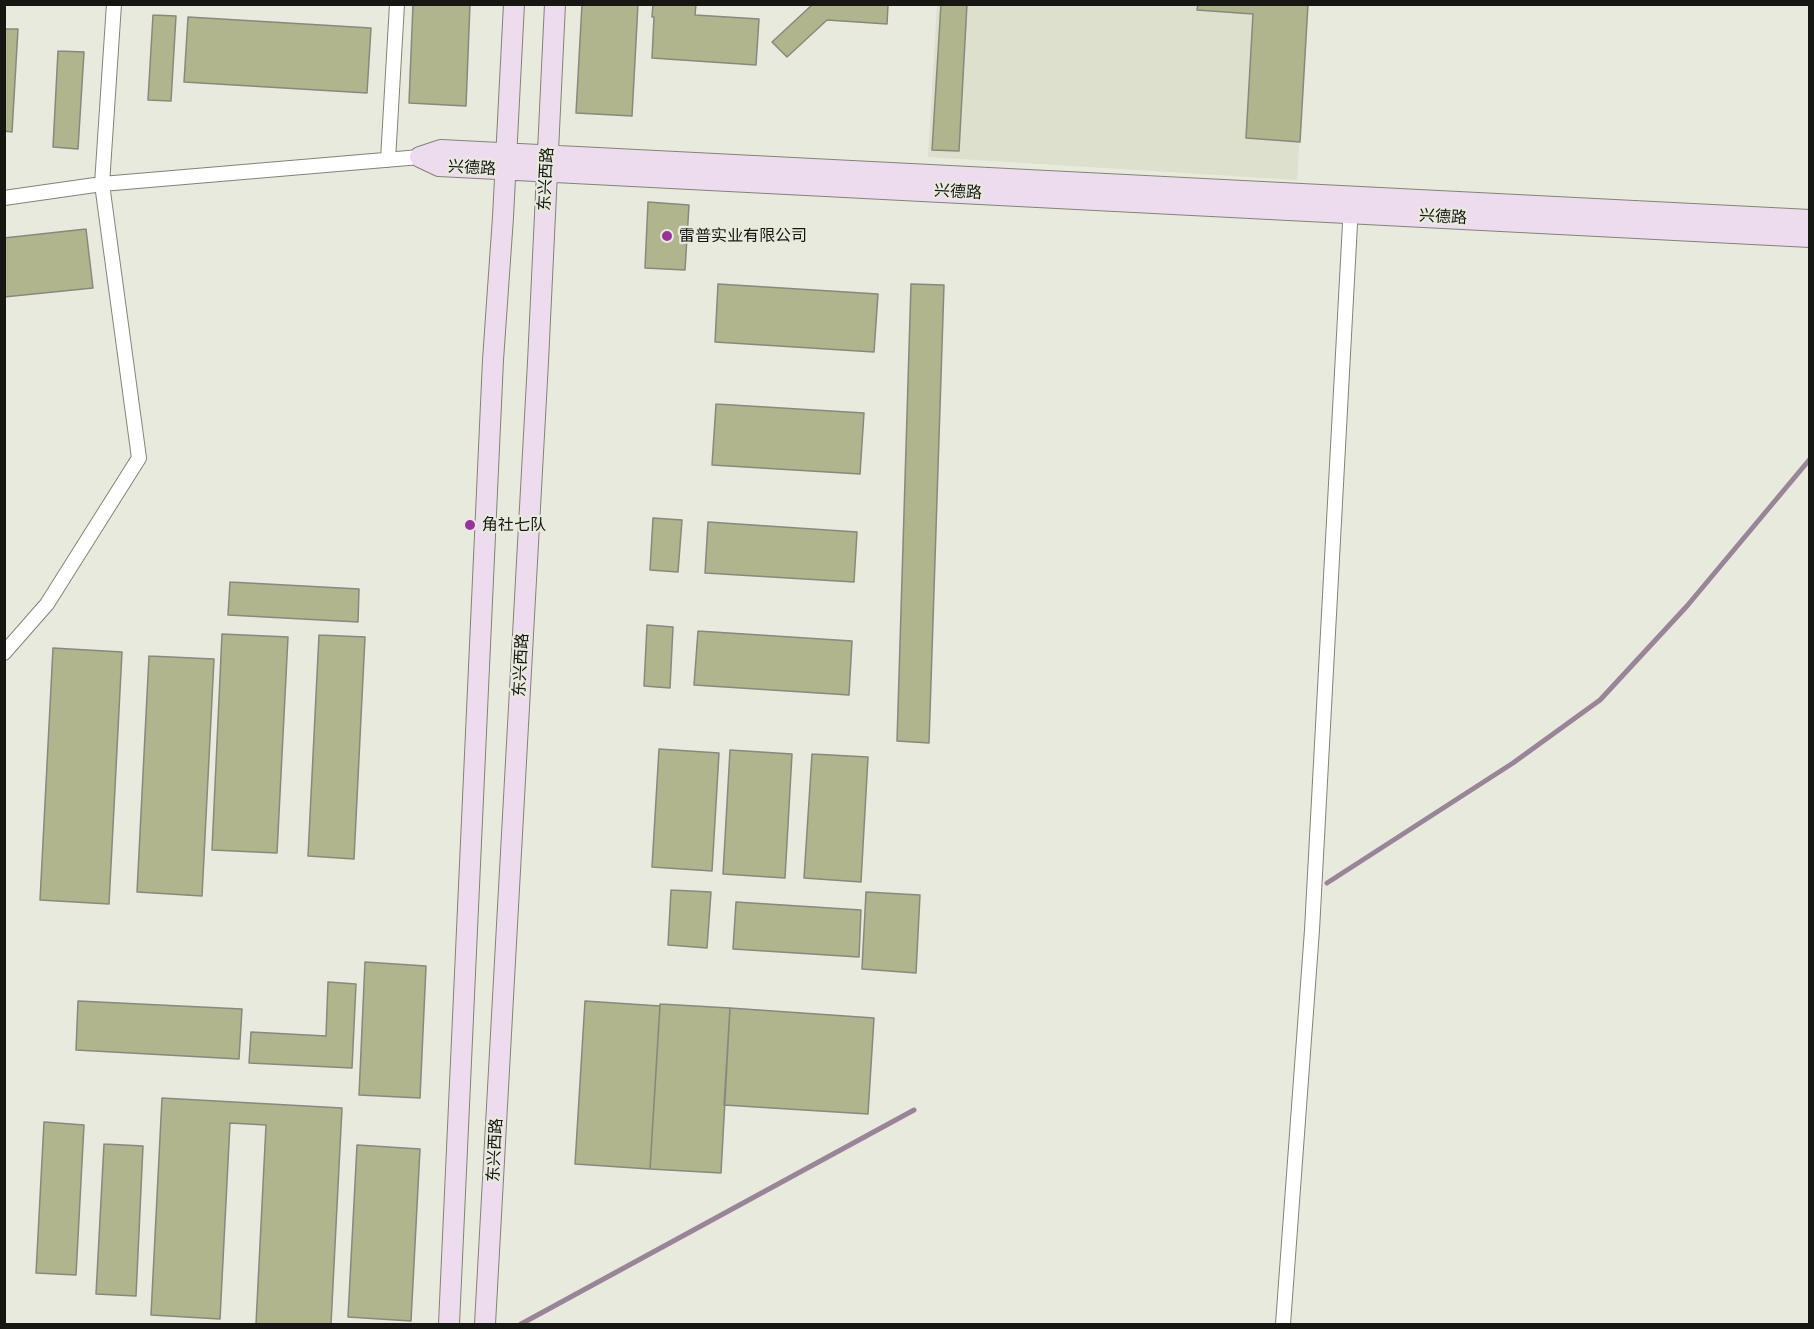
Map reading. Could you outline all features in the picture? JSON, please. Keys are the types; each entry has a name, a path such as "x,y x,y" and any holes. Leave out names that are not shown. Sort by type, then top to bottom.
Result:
{"main road":[{"path":"449,1324 493,360 514,4"},
{"name":"东兴西路","path":"485,1324 538,362 555,4"},
{"name":"兴德路","path":"420,158 441,150 506,161 1351,205 1809,237"},
{"name":"兴德路","path":"1351,205 1809,220"}],"street":[{"path":"4,653 47,604 139,458 102,184 114,4"},
{"path":"388,160 397,4"},
{"path":"4,198 102,184 420,158"},
{"path":"1283,1324 1312,930 1351,205"}],"shaded area":[{"path":"937,5 1308,5 1297,180 928,157"}],"building":[{"path":"413,4 470,4 466,106 409,103"},
{"path":"582,4 638,4 632,116 576,113"},
{"path":"653,4 696,4 695,15 759,19 756,65 652,58"},
{"path":"813,4 888,5 887,24 827,20 787,57 772,42"},
{"path":"941,4 967,4 959,151 932,150"},
{"path":"1198,4 1308,4 1300,142 1246,138 1253,14 1197,10"},
{"path":"153,15 176,16 171,101 148,100"},
{"path":"188,17 371,28 367,93 184,82"},
{"path":"4,29 18,29 12,132 4,131"},
{"path":"58,51 84,52 78,149 53,147"},
{"name":"雷普实业有限公司","path":"648,202 689,205 685,270 645,268"},
{"path":"86,229 93,288 4,297 4,238"},
{"path":"718,284 878,294 874,352 715,342"},
{"path":"911,284 944,285 929,743 897,741"},
{"path":"716,404 864,413 860,474 712,465"},
{"path":"653,518 682,520 678,572 650,570"},
{"path":"708,522 857,532 854,582 705,573"},
{"path":"230,582 359,589 358,622 228,615"},
{"path":"647,625 673,627 670,688 644,686"},
{"path":"698,631 852,641 849,695 694,685"},
{"path":"222,634 288,637 277,853 212,850"},
{"path":"319,635 365,637 354,859 308,856"},
{"path":"53,648 122,652 109,904 40,900"},
{"path":"149,656 214,659 202,896 137,892"},
{"path":"659,749 719,753 712,871 652,867"},
{"path":"730,750 792,754 785,878 723,874"},
{"path":"812,754 868,757 861,882 804,878"},
{"path":"671,890 711,892 707,948 668,945"},
{"path":"866,892 920,895 916,973 862,969"},
{"path":"736,902 861,910 859,957 733,949"},
{"path":"365,962 426,966 420,1098 359,1095"},
{"path":"328,982 356,984 352,1068 249,1063 251,1032 326,1036"},
{"path":"78,1001 242,1009 239,1059 76,1050"},
{"path":"585,1001 660,1006 650,1169 575,1164"},
{"path":"660,1004 730,1008 721,1173 650,1169"},
{"path":"730,1008 874,1018 868,1114 724,1105"},
{"path":"162,1098 342,1108 331,1324 256,1324 266,1125 230,1123 220,1319 151,1315"},
{"path":"44,1122 84,1125 76,1275 36,1273"},
{"path":"104,1144 143,1146 136,1296 96,1294"},
{"path":"357,1145 420,1149 411,1321 348,1317"}],"waterway":[{"path":"1327,883 1513,763 1600,700 1687,606 1810,459"},
{"path":"521,1324 914,1110"}],"place":[{"name":"雷普实业有限公司","path":"667,236"},
{"name":"角社七队","path":"470,525"}]}
